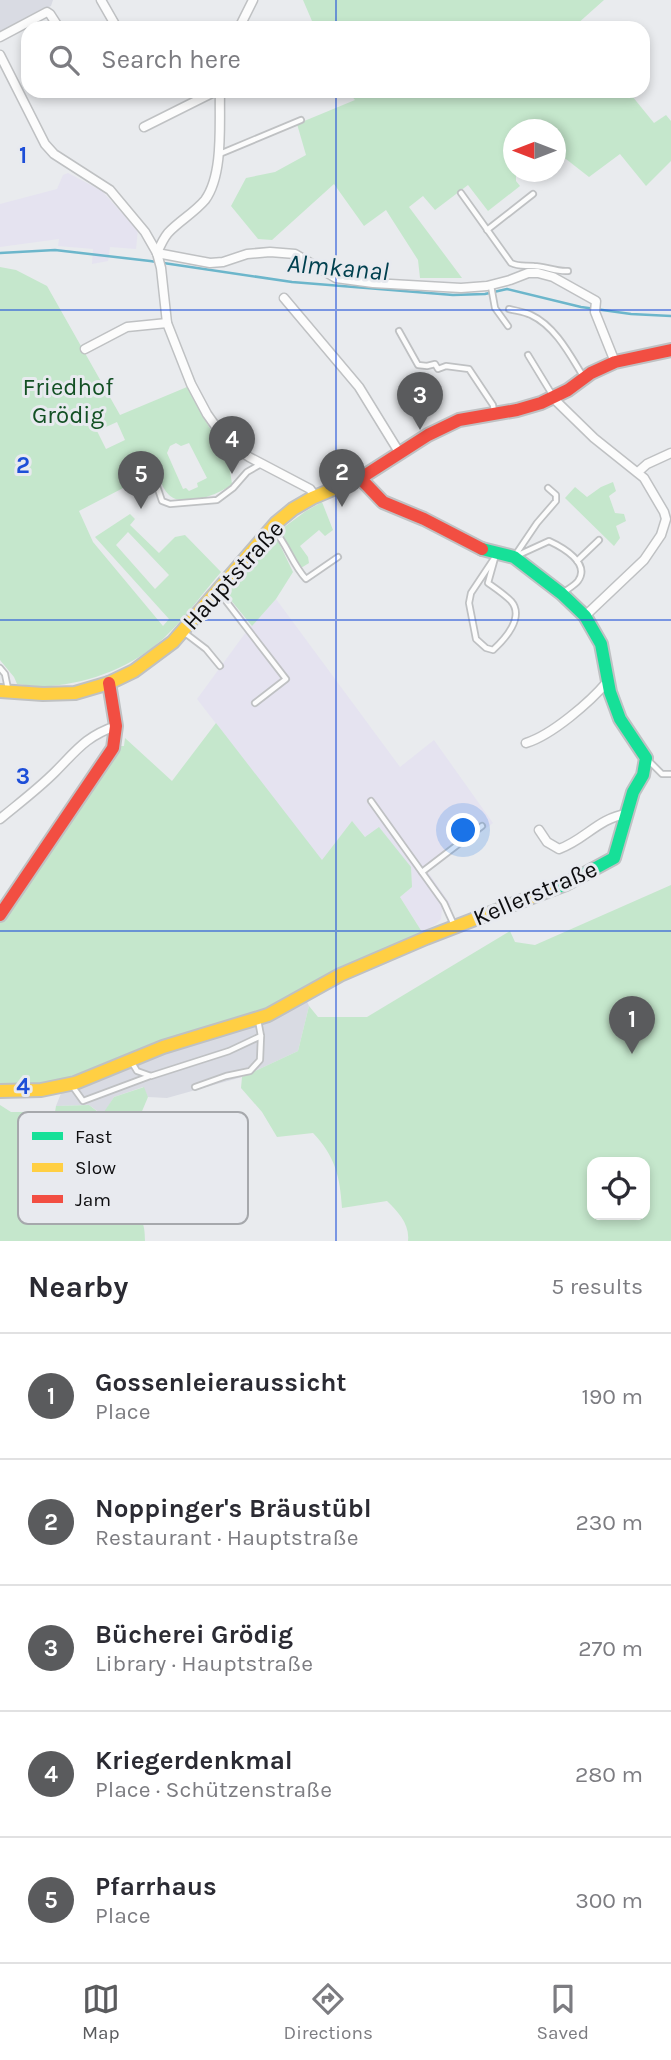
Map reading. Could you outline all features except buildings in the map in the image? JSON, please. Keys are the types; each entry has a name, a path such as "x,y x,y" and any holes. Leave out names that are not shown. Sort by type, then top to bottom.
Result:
{"street":[{"path":"101,0 113,21"},
{"path":"242,21 253,0"},
{"path":"30,21 47,12 54,21"},
{"path":"0,37 21,26"},
{"path":"0,55 21,97"},
{"path":"21,98 44,144 54,155 110,190 145,232 158,255 167,323 191,384 207,414 232,446 310,489 316,496"},
{"path":"144,127 204,98"},
{"path":"158,255 165,237 188,218 209,192 218,162 218,98"},
{"path":"158,255 210,263 223,262 247,254 295,254 335,278 461,288 510,281 527,273 538,274 553,277 596,301 595,309 615,362 671,350"},
{"path":"284,298 359,387 399,452"},
{"path":"85,349 127,327 167,323"},
{"name":"Hauptstraße","path":"4,692 75,692 109,683 134,671 157,655 182,631 216,589 293,509 316,496 360,478 443,426 459,419 517,410 553,398 584,377 615,362"},
{"path":"553,398 594,438 644,478 666,519 661,535 644,560 585,616"},
{"path":"638,472 647,464 671,453"},
{"path":"360,478 383,502 424,519 481,549 496,555 514,557 562,594 585,616 601,645 607,682 621,719 646,758"},
{"path":"526,743 545,735 596,695 607,682"},
{"path":"0,915 106,760 115,742 116,726 109,683"},
{"path":"0,819 54,773 72,753 100,732 116,726"},
{"name":"Kellerstraße","path":"0,1091 41,1090 72,1083 163,1046 268,1015 340,975 566,884 614,858 633,792 643,775 646,758"},
{"path":"539,830 547,842 559,849 608,818 627,814"}],"lane":[{"path":"218,153 301,120"},
{"path":"461,193 511,263 519,267 534,265 568,271"},
{"path":"487,230 533,194"},
{"path":"491,285 495,308 508,326"},
{"path":"509,309 530,314 544,324 557,337 584,377"},
{"path":"399,331 418,365 435,364 438,369 446,366 469,369 493,405 494,413"},
{"path":"528,355 553,398"},
{"path":"155,480 162,500 170,504 217,500 233,488 247,472 261,463"},
{"path":"514,557 556,501 556,495 548,488"},
{"path":"272,528 306,579 338,557"},
{"path":"577,561 599,540"},
{"path":"514,557 549,541 563,548 577,561 581,570 579,580 562,594"},
{"path":"496,555 488,583 512,602 516,612 512,628 503,642 493,650 486,648 476,639 469,603 471,593 496,555"},
{"path":"216,589 286,678 255,703"},
{"path":"182,631 206,649 220,666"},
{"path":"0,668 5,674 4,692"},
{"path":"646,758 662,774 671,774"},
{"path":"372,801 444,903 455,927"},
{"path":"422,872 482,826"},
{"path":"195,1087 250,1071 260,1060 261,1036 257,1018"},
{"path":"72,1083 83,1101 229,1051 261,1036"},
{"path":"130,1060 137,1071 151,1076"}],"shaded area":[{"path":"0,0 53,0 51,6 0,32"},
{"path":"68,173 102,191 138,228 136,249 110,247 108,261 92,264 93,249 58,246 59,239 0,247 0,204 57,189 63,175"},
{"path":"276,599 400,767 434,740 493,823 428,872 451,905 442,909 441,919 436,924 422,932 400,897 412,887 352,822 322,861 197,699 246,632"},
{"path":"302,990 309,1006 298,1051 242,1077 167,1098 148,1097 143,1087 114,1097 105,1112 99,1112 89,1105 56,1106 67,1078 274,1005"}],"green space":[{"path":"303,0 604,0 580,21 312,21"},
{"path":"353,98 634,98 654,123 666,115 671,121 671,161 646,186 620,154 589,177 566,159 566,119 503,119 503,182 517,182 520,186 488,211 468,185 435,210 423,196 409,207 462,278 420,278 418,260 386,210 364,226 334,184 272,240 258,239 231,206 246,178 275,172 306,155 297,124 355,100"},
{"name":"Friedhof Grödig","path":"0,267 16,270 47,286 120,415 187,387 209,427 227,450 232,484 201,498 175,499 164,488 154,464 148,466 150,474 79,511 93,542 163,626 169,619 95,537 130,514 135,519 130,525 159,553 175,537 185,535 221,572 179,622 152,648 125,665 96,677 50,686 17,684 0,660","holes":["117,422 125,440 106,449 97,431","189,443 207,478 197,483 198,487 189,491 183,489 167,453 170,446","128,532 169,575 155,589 116,545"]},
{"path":"613,482 616,491 609,496 615,513 624,514 626,521 616,526 620,538 614,546 565,498 575,487 587,497"},
{"path":"322,502 333,530 325,536 319,530 300,546 309,563 301,568 279,531"},
{"path":"274,536 293,572 276,599 252,626 225,593"},
{"path":"216,723 322,860 352,821 365,837 379,827 411,867 412,887 400,897 422,932 345,967 274,1005 240,1018 186,1034 67,1078 29,1085 0,1086 0,923 121,746 124,746 125,738 172,781"},
{"path":"671,885 671,1241 408,1241 405,1224 387,1201 342,1208 335,1167 327,1150 313,1133 277,1137 262,1112 241,1088 242,1077 298,1051 309,1006 318,1017 367,1017 510,931 515,942 535,945"},
{"path":"144,1087 148,1097 142,1112 104,1112 114,1097"},
{"path":"0,1105 11,1112 18,1112 18,1224 142,1224 145,1241 0,1241"},
{"path":"89,1105 98,1112 55,1112 56,1106"}],"waterway":[{"name":"Almkanal","path":"0,253 55,250 292,282 453,295 485,294 507,289 581,307 671,316"}],"traffic: fast":[{"path":"482,549 514,557 562,594 585,616 601,644 610,692 620,719 646,758 643,775 633,792 614,858 550,890"}],"traffic: slow":[{"path":"0,691 75,693 109,683 134,671 173,642 276,523 312,498 364,476"},
{"path":"0,1091 41,1090 75,1083 163,1047 268,1015 340,975 550,890"}],"traffic: jam":[{"path":"364,476 428,435 459,420 541,403 615,362 671,350"},
{"path":"360,478 383,502 424,519 482,549"},
{"path":"0,915 113,748 116,726 109,683"}],"place":[{"name":"Bücherei Grödig","path":"420,430"},
{"name":"Kriegerdenkmal","path":"232,474"},
{"name":"Noppinger's Bräustübl","path":"342,507"},
{"name":"Pfarrhaus","path":"141,509"},
{"name":"Gossenleieraussicht","path":"632,1054"}]}
